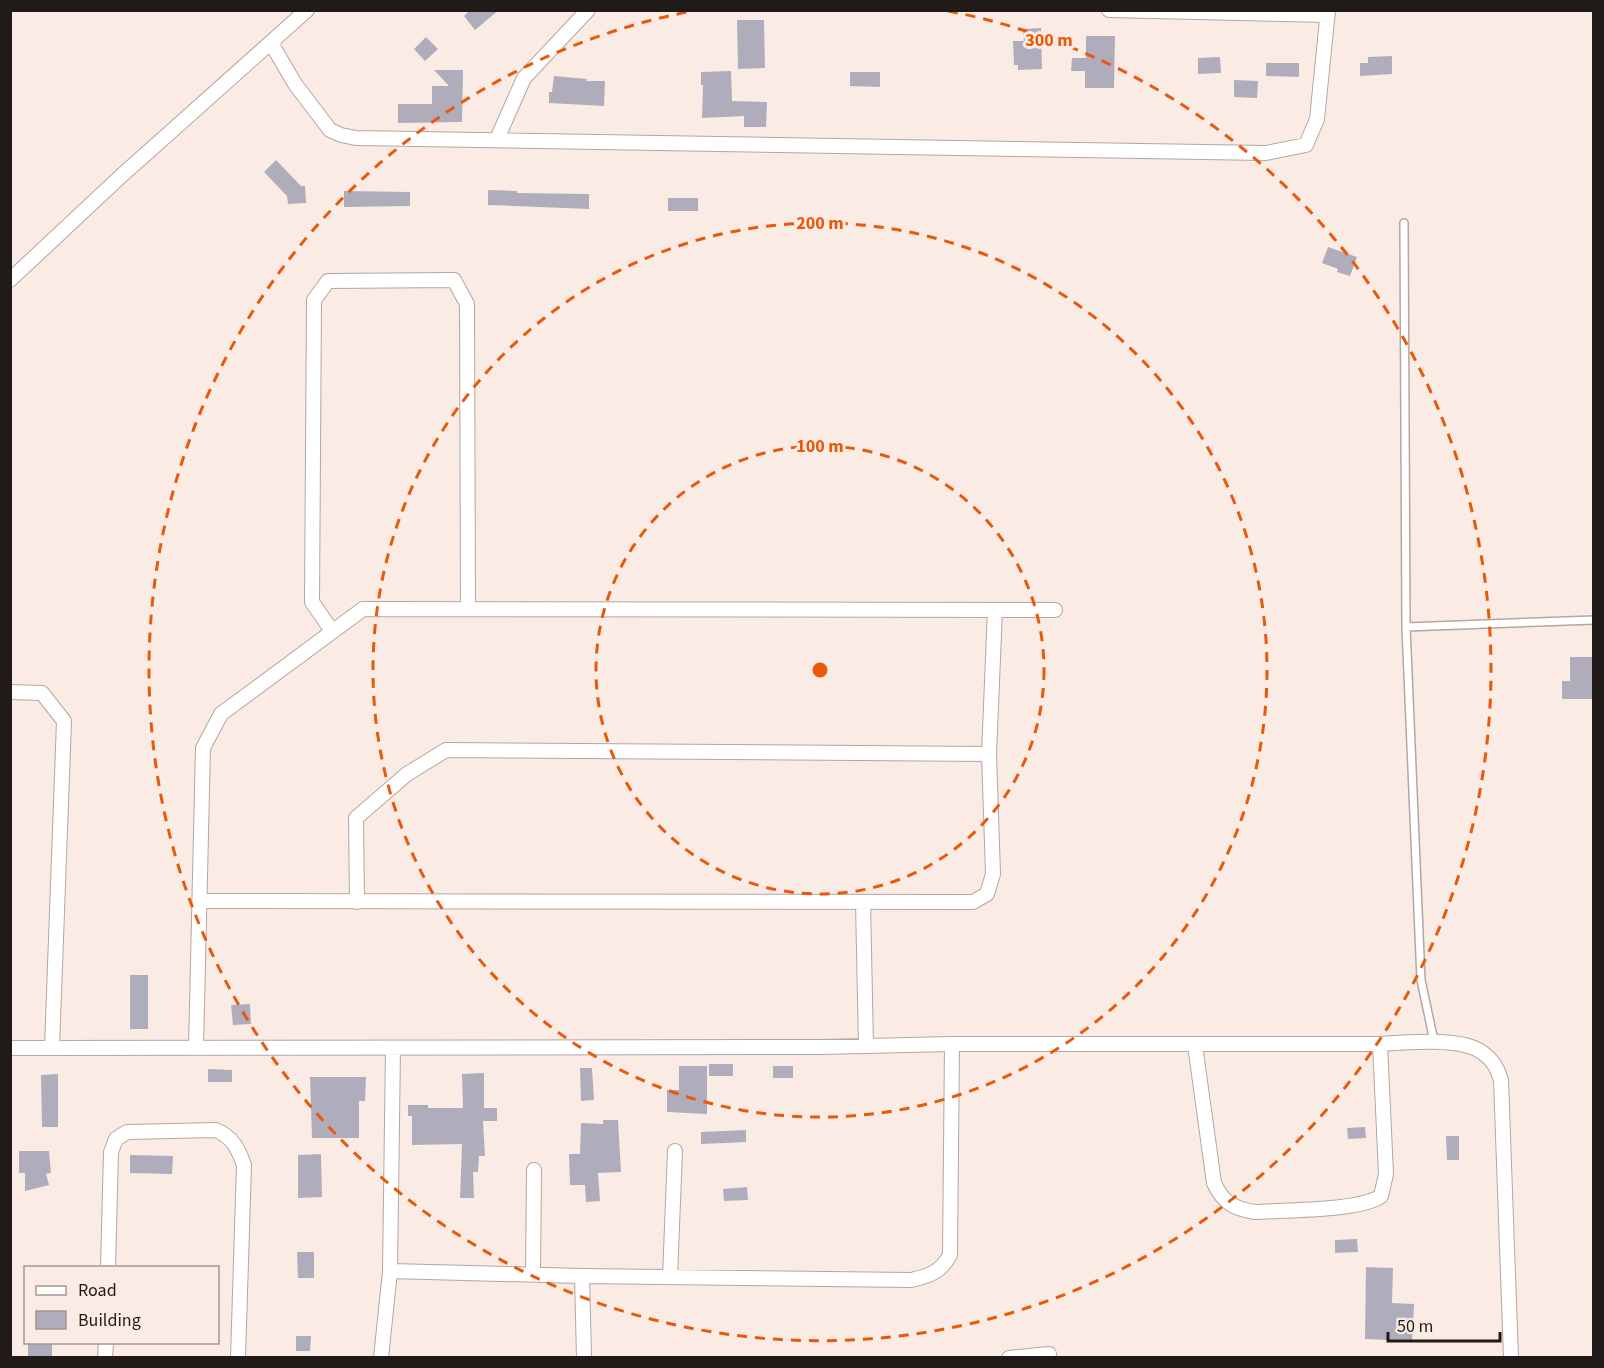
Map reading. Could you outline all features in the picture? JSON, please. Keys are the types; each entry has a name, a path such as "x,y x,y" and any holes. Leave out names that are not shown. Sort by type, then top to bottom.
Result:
{"street":[{"path":"10,280 120,177 308,10"},
{"path":"497,140 524,78 588,10"},
{"path":"271,44 302,93 330,130 356,138 1266,153 1306,145 1317,119 1328,13 1109,10"},
{"path":"332,632 312,602 314,300 328,281 454,280 467,304 468,609"},
{"path":"196,1048 204,748 221,714 363,609 1056,610"},
{"path":"200,901 973,902 987,894 993,874 989,754 994,610"},
{"path":"10,692 42,693 64,721 52,1048"},
{"path":"357,902 356,818 407,774 447,750 989,754"},
{"path":"863,902 866,1046"},
{"path":"10,1048 1380,1044 1434,1041 1476,1048 1485,1053 1494,1063 1501,1080 1511,1358"},
{"path":"390,1271 911,1280 936,1273 950,1255 952,1044"},
{"path":"1195,1044 1214,1183 1219,1194 1229,1204 1239,1210 1255,1212 1355,1205 1372,1202 1381,1196 1386,1174 1380,1044"},
{"path":"381,1358 390,1271 393,1048"},
{"path":"108,1266 111,1152 116,1139 127,1132 216,1130 227,1135 238,1149 244,1165 238,1358"},
{"path":"670,1277 675,1151"},
{"path":"533,1274 534,1170"},
{"path":"582,1276 584,1358"},
{"path":"1009,1358 1049,1354"}],"lane":[{"path":"1404,223 1406,627 1420,980 1434,1041"},
{"path":"1406,627 1593,620"}],"building":[{"path":"470,10 499,10 475,30 464,16"},
{"path":"737,20 764,20 765,68 738,69"},
{"path":"1041,28 1042,69 1018,70 1018,65 1014,65 1013,41 1024,41 1023,29"},
{"path":"1086,36 1115,36 1114,88 1085,88 1085,71 1071,71 1072,58 1086,58"},
{"path":"426,37 438,49 425,61 414,49"},
{"path":"1392,56 1392,74 1360,76 1360,63 1368,63 1368,57"},
{"path":"1220,57 1221,73 1198,74 1198,58"},
{"path":"1266,63 1299,63 1299,77 1266,76"},
{"path":"434,70 463,70 462,122 398,123 398,104 432,104 432,86 449,86"},
{"path":"731,71 732,101 767,102 766,127 744,127 744,116 702,118 701,72"},
{"path":"850,72 880,72 880,87 850,86"},
{"path":"554,76 587,79 586,81 605,81 604,106 549,103 549,92 552,92"},
{"path":"1234,80 1258,81 1257,98 1234,97"},
{"path":"276,160 301,186 305,186 306,203 288,204 287,196 264,172"},
{"path":"488,190 517,191 517,193 589,194 589,209 488,205"},
{"path":"344,191 410,192 410,206 344,207"},
{"path":"668,198 698,198 698,211 668,211"},
{"path":"1328,247 1357,257 1350,276 1337,272 1338,269 1322,263"},
{"path":"1570,657 1593,657 1593,699 1562,699 1562,681 1570,681"},
{"path":"130,975 148,975 148,1029 130,1029"},
{"path":"250,1004 251,1024 233,1025 231,1005"},
{"path":"709,1064 733,1064 733,1076 709,1076"},
{"path":"679,1066 707,1066 707,1114 667,1112 667,1090 679,1090"},
{"path":"773,1066 793,1066 793,1078 773,1078"},
{"path":"580,1068 592,1068 594,1100 581,1101"},
{"path":"208,1069 232,1070 232,1082 208,1082"},
{"path":"484,1073 484,1108 497,1108 497,1121 483,1121 485,1156 479,1156 478,1172 473,1172 474,1198 460,1198 462,1144 412,1145 412,1116 408,1116 408,1105 428,1105 428,1108 463,1108 462,1074"},
{"path":"58,1074 58,1127 42,1127 41,1075"},
{"path":"310,1077 366,1077 365,1101 359,1101 359,1138 312,1138"},
{"path":"603,1120 618,1120 621,1172 598,1173 600,1201 586,1202 585,1185 570,1185 569,1154 580,1154 581,1123 603,1124"},
{"path":"1365,1127 1366,1138 1348,1139 1347,1128"},
{"path":"746,1130 746,1142 701,1144 701,1132"},
{"path":"1446,1136 1459,1136 1459,1160 1447,1160"},
{"path":"19,1151 49,1151 51,1173 46,1174 49,1185 25,1191 25,1173 19,1173"},
{"path":"321,1154 322,1197 298,1198 298,1155"},
{"path":"130,1155 173,1156 172,1174 130,1173"},
{"path":"747,1187 748,1200 724,1201 723,1189"},
{"path":"1357,1239 1358,1252 1335,1253 1335,1240"},
{"path":"297,1252 314,1252 314,1278 298,1278"},
{"path":"1366,1267 1393,1268 1392,1303 1414,1304 1412,1341 1365,1339"},
{"path":"296,1336 311,1336 310,1351 296,1351"},
{"path":"28,1344 52,1344 52,1358 28,1358"}]}
